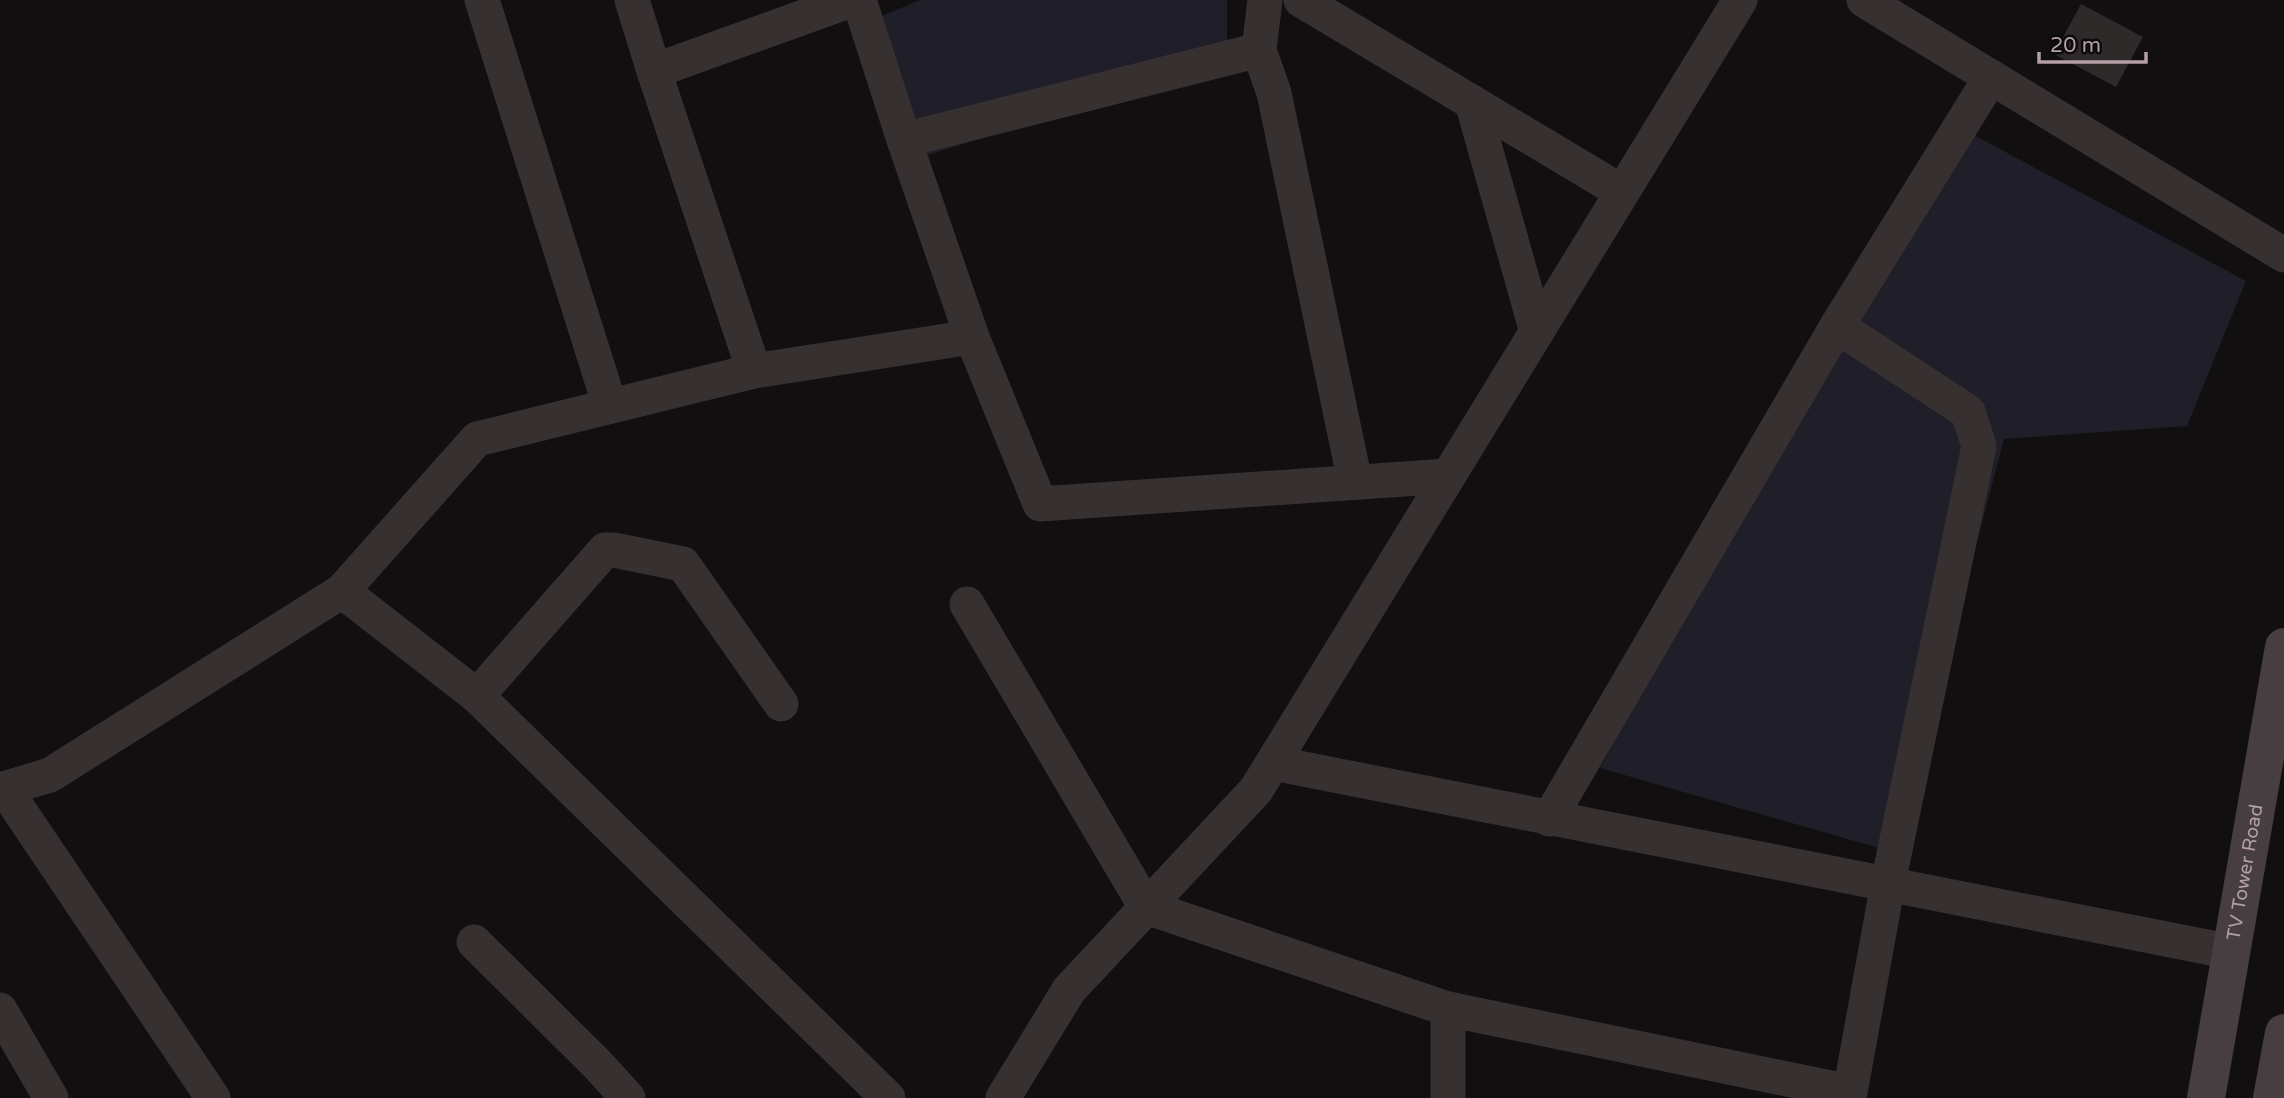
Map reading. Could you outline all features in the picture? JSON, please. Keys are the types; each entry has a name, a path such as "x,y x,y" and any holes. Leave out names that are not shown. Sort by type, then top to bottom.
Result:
{"main road":[{"name":"TV Tower Road","path":"2206,1098 2284,647"},
{"path":"2272,1098 2284,1033"}],"street":[{"path":"482,0 610,406"},
{"path":"632,0 754,371"},
{"path":"654,71 851,0"},
{"path":"859,0 972,337 1040,503 1448,477"},
{"path":"1265,0 1259,50 1274,93 1355,482"},
{"path":"1301,0 1622,192"},
{"path":"1003,1098 1069,990 1256,790 1740,0"},
{"path":"1864,0 2284,254"},
{"path":"904,140 1259,50"},
{"path":"1549,819 1838,326 1991,77"},
{"path":"1472,102 1537,332"},
{"path":"967,604 1146,908 1448,1009 1850,1095 1888,883 1979,446 1968,412 1838,326"},
{"path":"213,1098 3,789 50,775 342,592 477,439 754,371 972,337"},
{"path":"477,696 605,550 614,550 683,564 781,704"},
{"path":"342,592 477,696 888,1098"},
{"path":"1273,764 2232,952"},
{"path":"474,942 628,1098"},
{"path":"1448,1009 1448,1098"},
{"path":"0,1010 51,1098"}],"shaded area":[{"path":"920,0 1227,0 1227,62 915,159 877,18"},
{"path":"1974,135 2246,281 2187,426 2004,439 1896,853 1600,768 1824,356"}],"building":[{"path":"2081,4 2143,37 2116,87 2054,54"}]}
